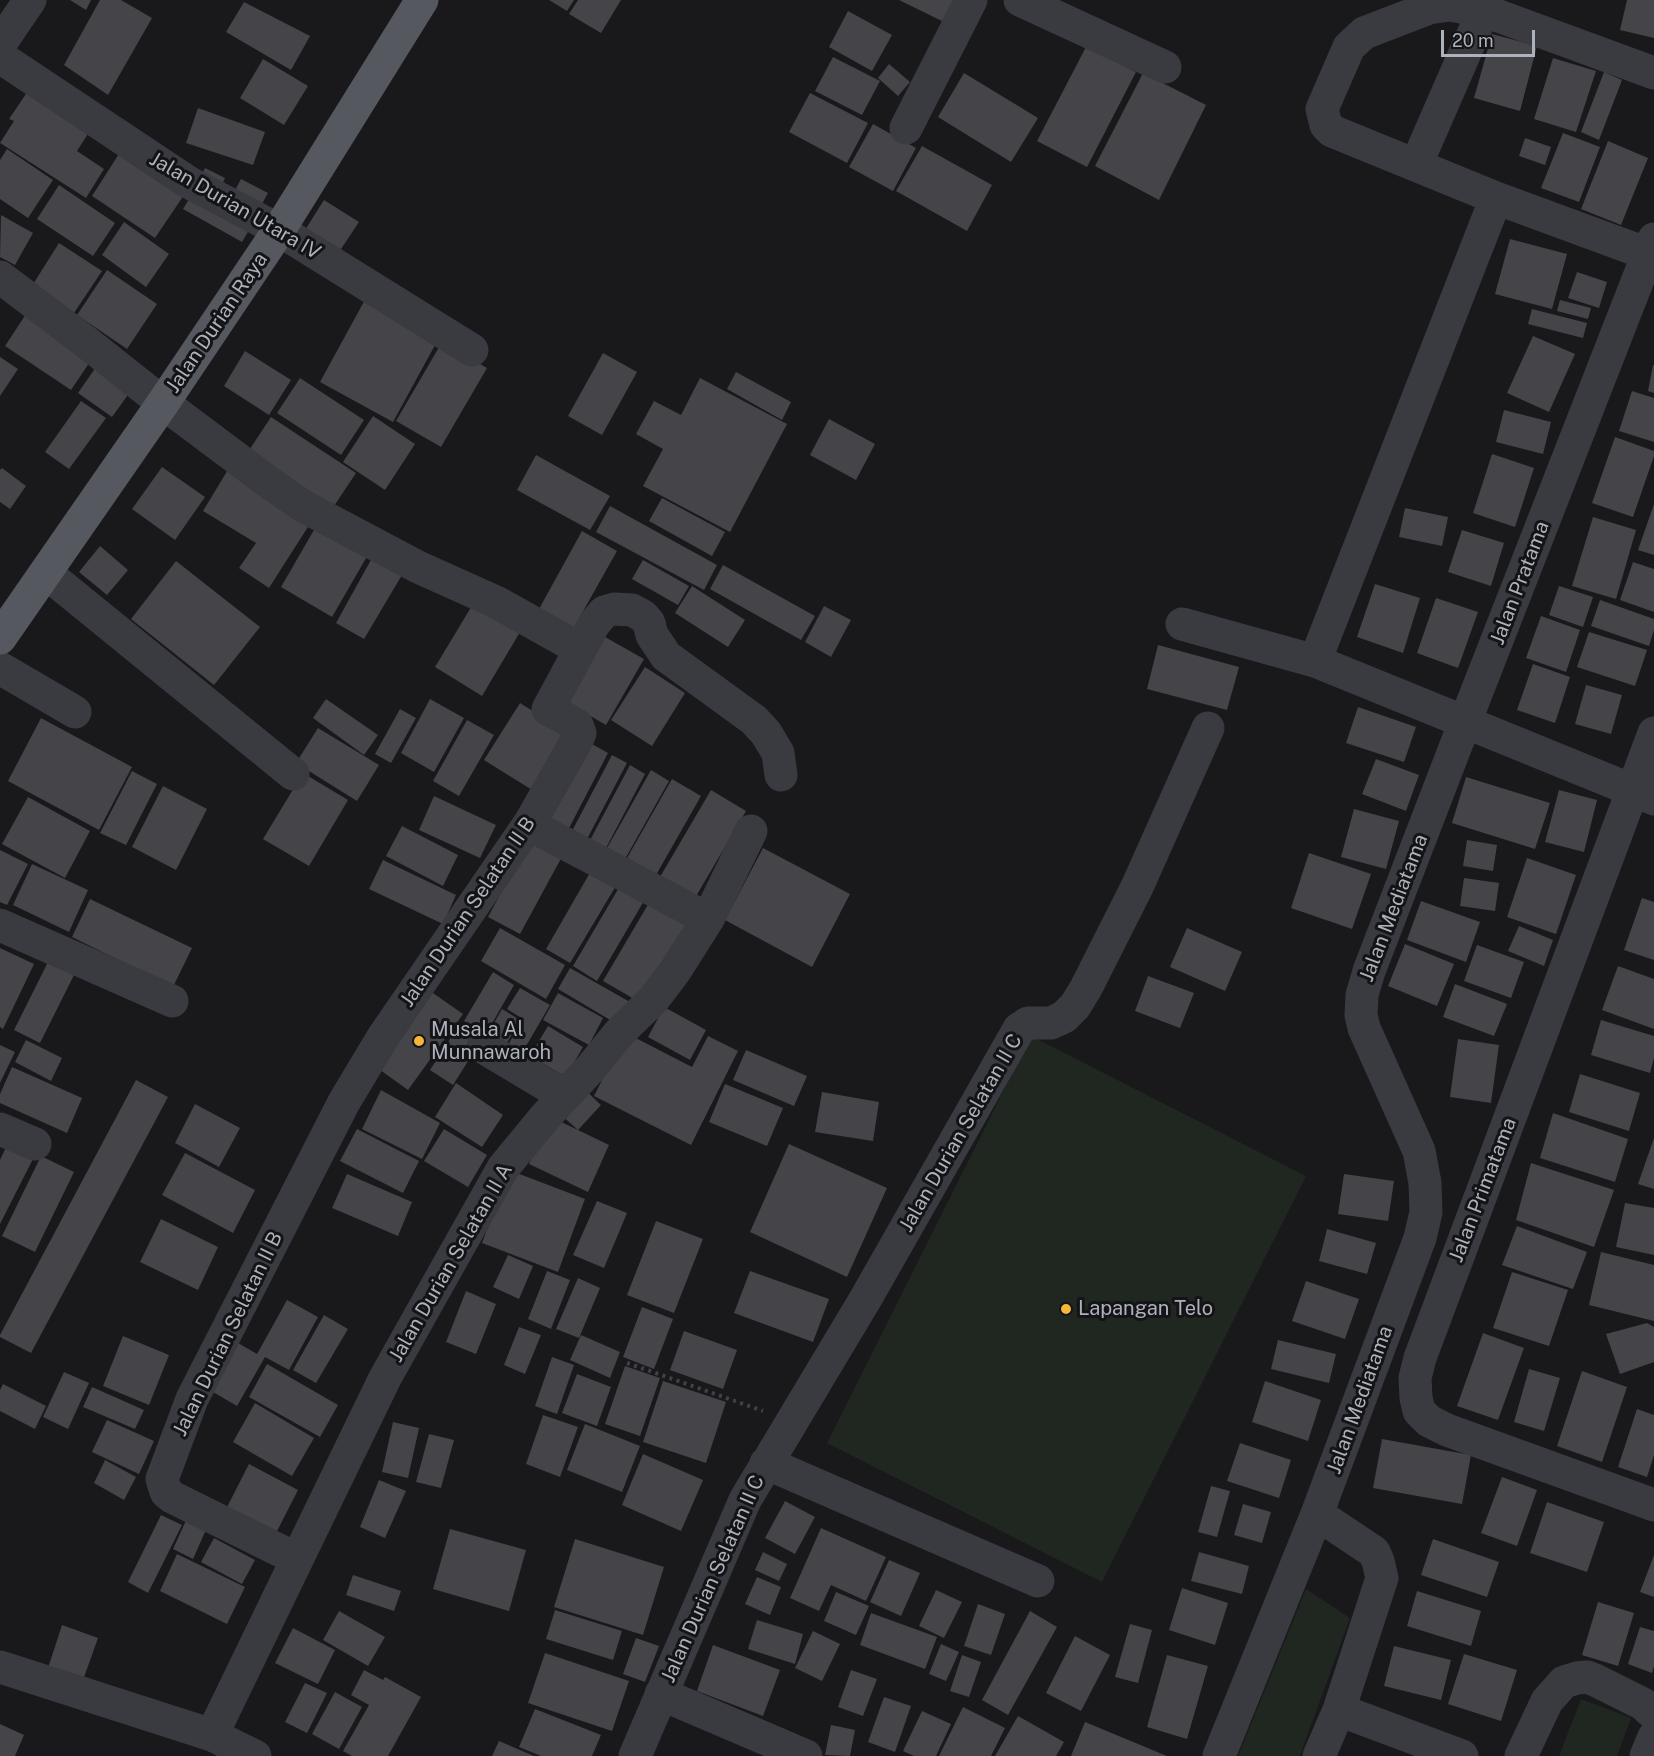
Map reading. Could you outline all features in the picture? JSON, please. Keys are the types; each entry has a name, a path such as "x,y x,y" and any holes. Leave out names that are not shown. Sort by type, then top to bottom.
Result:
{"main road":[{"name":"Jalan Durian Raya","path":"0,638 163,404 279,230 422,0"}],"street":[{"path":"0,44 30,0"},
{"path":"906,128 971,0"},
{"path":"1020,0 1165,67"},
{"name":"Jalan Pratama","path":"1465,722 1652,250 1496,198 1332,131 1326,125 1322,109 1349,47 1364,33 1429,8 1449,5 1486,6 1654,73"},
{"path":"1416,165 1486,6"},
{"name":"Jalan Durian Utara IV","path":"0,57 188,182 279,230 472,350"},
{"path":"1315,661 1496,198"},
{"path":"0,277 87,342 163,404 303,506 418,567 495,602 580,649 594,624 609,609 632,610 643,616 666,656 754,720 766,733 778,753 781,775"},
{"path":"46,573 293,774"},
{"path":"1182,624 1315,661 1643,795"},
{"name":"Jalan Durian Selatan II B","path":"297,1558 172,1497 166,1492 162,1479 192,1399 344,1102 382,1038 531,821 577,740 580,733 577,725 548,709 580,649"},
{"path":"0,668 75,712"},
{"name":"Jalan Mediatama","path":"1220,1756 1317,1514 1420,1238 1426,1212 1425,1183 1419,1151 1364,1028 1361,1015 1362,995 1369,971 1465,722"},
{"name":"Jalan Durian Selatan II C","path":"635,1756 745,1500 866,1298 1019,1029 1028,1023 1051,1023 1064,1017 1075,1006 1086,988 1137,887 1208,728"},
{"name":"Jalan Primatama","path":"1654,733 1643,795 1420,1358 1416,1378 1416,1398 1419,1411 1447,1430 1654,1505"},
{"name":"Jalan Durian Selatan II A","path":"212,1736 385,1378 504,1168 619,1033 653,1000 675,971 708,919 751,831"},
{"path":"545,833 708,919"},
{"path":"0,925 172,1001"},
{"path":"483,1047 565,1096"},
{"path":"0,1129 35,1143"},
{"name":"Jalan Durian Selatan II C","path":"766,1463 1038,1581"},
{"path":"1317,1514 1374,1552 1382,1578 1339,1710 1319,1756"},
{"path":"0,1667 212,1736 255,1756"},
{"path":"1521,1756 1547,1701 1564,1682 1587,1677 1643,1704 1654,1714"},
{"name":"Jalan Durian Selatan II C","path":"661,1694 806,1756"},
{"path":"1339,1710 1462,1756"},
{"path":"1646,1756 1654,1737"}],"path":[{"path":"627,1363 792,1421"}],"shaded area":[{"name":"Lapangan Telo","path":"1031,1036 1306,1176 1102,1582 827,1443"},
{"path":"1306,1589 1350,1618 1300,1756 1238,1756"},
{"path":"1581,1699 1631,1718 1617,1756 1559,1756"}],"building":[{"path":"70,0 91,0 86,10"},
{"path":"100,0 121,0 152,18 108,95 64,65"},
{"path":"549,0 574,0 567,11"},
{"path":"578,0 621,0 601,33 569,14"},
{"path":"899,0 959,0 948,24"},
{"path":"1627,0 1654,0 1654,38 1620,30"},
{"path":"244,2 310,36 291,70 226,32"},
{"path":"848,11 892,35 872,71 829,47"},
{"path":"1492,34 1537,46 1520,111 1474,98"},
{"path":"1086,47 1136,72 1087,167 1037,141"},
{"path":"833,57 880,81 862,115 815,91"},
{"path":"1553,58 1596,71 1576,132 1534,119"},
{"path":"263,59 308,86 284,125 240,98"},
{"path":"889,64 910,82 898,96 878,78"},
{"path":"1604,72 1622,80 1599,140 1581,132"},
{"path":"964,73 1038,118 1011,162 938,117"},
{"path":"1143,73 1206,105 1159,200 1095,166"},
{"path":"32,85 93,126 77,151 104,169 86,198 0,143 14,121 9,119"},
{"path":"810,93 868,123 847,163 789,132"},
{"path":"198,108 265,132 253,165 186,143"},
{"path":"873,124 916,148 893,191 849,167"},
{"path":"1563,133 1600,147 1579,202 1541,188"},
{"path":"1525,138 1551,147 1545,165 1519,156"},
{"path":"1608,141 1648,158 1621,225 1581,209"},
{"path":"124,146 188,189 155,238 92,196"},
{"path":"922,146 992,185 967,231 896,191"},
{"path":"7,149 53,180 28,218 0,199 0,160"},
{"path":"205,168 225,178 219,191 199,180"},
{"path":"241,179 268,193 257,213 231,198"},
{"path":"59,185 115,223 93,256 37,219"},
{"path":"194,191 252,225 242,242 183,209"},
{"path":"324,200 359,222 339,252 305,230"},
{"path":"1,215 33,233 15,265 0,257"},
{"path":"124,222 169,254 146,287 102,255"},
{"path":"1510,239 1567,254 1552,309 1495,294"},
{"path":"59,243 102,271 72,316 30,289"},
{"path":"107,270 157,304 127,349 77,315"},
{"path":"1577,272 1607,282 1599,308 1568,298"},
{"path":"367,296 440,336 393,422 320,382"},
{"path":"1560,300 1591,308 1588,319 1557,311"},
{"path":"30,308 96,353 71,390 5,346"},
{"path":"1532,309 1587,323 1583,338 1528,324"},
{"path":"1533,336 1575,354 1549,412 1507,393"},
{"path":"442,342 487,368 441,447 396,421"},
{"path":"245,351 291,380 269,415 224,386"},
{"path":"603,353 637,372 602,435 568,416"},
{"path":"0,357 18,369 0,396"},
{"path":"1654,365 1654,393 1648,391"},
{"path":"96,367 130,392 112,417 78,393"},
{"path":"736,372 791,402 782,420 727,389"},
{"path":"300,378 364,420 341,455 277,413"},
{"path":"700,378 787,424 730,532 643,486 663,449 636,434 654,401 681,415"},
{"path":"1632,391 1654,398 1654,442 1619,431"},
{"path":"81,401 106,418 69,469 45,452"},
{"path":"1504,410 1551,422 1543,454 1496,442"},
{"path":"373,416 415,444 385,490 343,462"},
{"path":"271,417 356,473 328,515 244,458"},
{"path":"829,419 875,444 856,480 810,455"},
{"path":"1615,437 1654,451 1633,517 1592,503"},
{"path":"1492,454 1534,468 1515,527 1473,513"},
{"path":"536,455 610,496 590,530 517,490"},
{"path":"162,467 205,497 175,540 132,509"},
{"path":"2,468 26,486 10,509 0,502 0,470"},
{"path":"229,468 313,519 269,588 239,568 256,543 203,511"},
{"path":"662,498 725,532 712,556 649,521"},
{"path":"1654,504 1654,555 1638,550"},
{"path":"610,506 717,565 704,590 596,532"},
{"path":"1405,508 1448,517 1442,546 1399,537"},
{"path":"1593,517 1636,530 1616,599 1572,586"},
{"path":"318,523 369,553 332,617 281,587"},
{"path":"1462,530 1504,543 1491,586 1448,572"},
{"path":"582,531 617,551 568,638 534,618"},
{"path":"100,546 128,570 107,595 79,572"},
{"path":"372,558 402,575 364,639 336,623"},
{"path":"643,560 689,586 678,605 632,579"},
{"path":"176,561 260,627 214,685 131,619"},
{"path":"1633,562 1654,569 1654,612 1620,600"},
{"path":"723,565 815,616 801,640 710,589"},
{"path":"1375,584 1420,598 1403,653 1357,637"},
{"path":"692,586 745,620 728,647 675,613"},
{"path":"1559,586 1593,597 1583,627 1549,615"},
{"path":"1436,598 1478,612 1458,668 1417,653"},
{"path":"476,599 523,627 482,696 435,667"},
{"path":"1600,600 1654,619 1654,630 1649,646 1591,626"},
{"path":"824,606 851,620 831,657 805,642"},
{"path":"1541,616 1580,630 1566,672 1526,658"},
{"path":"1589,632 1647,650 1635,686 1577,667"},
{"path":"605,637 644,659 606,725 568,703"},
{"path":"1158,645 1239,667 1227,710 1147,689"},
{"path":"1533,664 1570,677 1555,723 1517,710"},
{"path":"645,667 685,693 652,746 611,720"},
{"path":"1586,685 1622,695 1611,734 1575,724"},
{"path":"326,699 378,735 364,755 313,718"},
{"path":"430,699 464,718 434,772 401,753"},
{"path":"520,703 573,736 537,793 484,760"},
{"path":"1358,707 1416,727 1404,762 1346,743"},
{"path":"400,709 416,718 391,763 375,754"},
{"path":"41,718 132,767 99,830 8,781"},
{"path":"467,720 494,735 459,796 433,781"},
{"path":"318,728 379,765 357,801 296,763"},
{"path":"585,740 608,753 567,832 544,819"},
{"path":"612,755 627,763 587,839 572,831"},
{"path":"1376,759 1419,775 1406,811 1362,794"},
{"path":"630,765 645,774 605,850 589,842"},
{"path":"651,770 669,781 625,859 607,848"},
{"path":"132,771 157,784 126,845 100,833"},
{"path":"303,773 348,800 309,866 263,839"},
{"path":"1466,777 1550,803 1535,849 1452,823"},
{"path":"672,779 701,796 656,875 627,858"},
{"path":"163,786 207,809 176,870 132,847"},
{"path":"711,790 746,811 695,898 660,877"},
{"path":"1559,790 1597,800 1584,852 1545,842"},
{"path":"434,796 496,825 480,858 419,830"},
{"path":"28,797 90,831 65,878 2,844"},
{"path":"1354,809 1399,821 1386,869 1341,857"},
{"path":"402,826 458,855 443,886 386,856"},
{"path":"532,835 564,853 520,934 488,917"},
{"path":"1467,840 1497,845 1493,871 1463,866"},
{"path":"763,848 850,894 812,967 725,920"},
{"path":"0,850 28,864 7,905 0,902"},
{"path":"1309,853 1371,874 1352,929 1291,908"},
{"path":"1527,858 1576,875 1556,934 1507,917"},
{"path":"383,860 456,895 443,924 369,889"},
{"path":"32,864 88,890 69,932 13,905"},
{"path":"595,864 620,879 570,963 546,949"},
{"path":"1464,878 1499,883 1495,911 1460,906"},
{"path":"624,879 648,894 597,981 573,966"},
{"path":"653,896 691,918 641,1003 603,981"},
{"path":"1642,898 1654,902 1654,960 1624,950"},
{"path":"90,899 192,948 173,987 72,937"},
{"path":"1421,901 1480,922 1466,962 1407,940"},
{"path":"1519,926 1553,940 1544,966 1508,951"},
{"path":"500,928 565,965 546,999 481,961"},
{"path":"1187,928 1242,952 1225,991 1170,967"},
{"path":"1405,944 1454,964 1437,1006 1388,986"},
{"path":"1477,945 1524,962 1511,998 1464,981"},
{"path":"0,948 34,964 3,1029 0,1027"},
{"path":"52,954 78,967 40,1043 14,1030"},
{"path":"1618,966 1654,979 1654,1029 1602,1010"},
{"path":"570,968 630,1002 617,1024 558,989"},
{"path":"493,972 514,985 486,1034 464,1021"},
{"path":"1148,976 1194,993 1180,1028 1135,1011"},
{"path":"1455,984 1507,1004 1494,1036 1443,1017"},
{"path":"520,988 550,1005 522,1053 508,1045 523,1019 507,1009"},
{"name":"Musala Al Munnawaroh","path":"430,991 463,1014 408,1090 376,1067"},
{"path":"558,993 603,1018 589,1045 543,1020"},
{"path":"664,1007 706,1030 690,1060 648,1037"},
{"path":"502,1009 520,1020 503,1050 485,1039"},
{"path":"1601,1020 1654,1036 1654,1058 1650,1073 1591,1055"},
{"path":"459,1025 482,1039 453,1085 430,1070"},
{"path":"548,1026 583,1047 566,1077 530,1056"},
{"path":"626,1033 692,1067 708,1036 738,1051 691,1145 594,1096"},
{"path":"1458,1039 1499,1045 1491,1103 1450,1097"},
{"path":"26,1040 62,1058 51,1081 15,1062"},
{"path":"0,1045 15,1052 0,1083"},
{"path":"746,1050 807,1076 794,1106 733,1080"},
{"path":"12,1067 82,1098 67,1133 0,1103 0,1094"},
{"path":"1580,1074 1640,1093 1629,1131 1569,1112"},
{"path":"136,1080 168,1097 31,1353 0,1335"},
{"path":"456,1083 503,1115 482,1147 435,1117"},
{"path":"725,1084 783,1108 767,1146 709,1122"},
{"path":"582,1087 601,1105 578,1130 559,1113"},
{"path":"381,1090 440,1123 422,1159 362,1129"},
{"path":"822,1092 879,1102 873,1141 815,1132"},
{"path":"195,1104 240,1128 219,1167 175,1143"},
{"path":"1553,1113 1628,1139 1615,1182 1540,1158"},
{"path":"551,1117 609,1145 588,1192 529,1164"},
{"path":"357,1129 419,1161 403,1193 340,1161"},
{"path":"444,1129 487,1155 468,1187 424,1161"},
{"path":"1654,1138 1654,1189 1638,1184"},
{"path":"9,1141 35,1155 0,1224 0,1160"},
{"path":"789,1144 887,1188 847,1277 750,1232"},
{"path":"185,1153 255,1190 233,1233 162,1195"},
{"path":"41,1156 74,1172 35,1252 2,1236"},
{"path":"1531,1163 1614,1190 1594,1247 1516,1220"},
{"path":"509,1170 585,1199 558,1272 482,1243"},
{"path":"347,1174 412,1202 398,1236 332,1208"},
{"path":"1344,1174 1394,1181 1388,1221 1338,1214"},
{"path":"597,1201 627,1213 604,1268 573,1255"},
{"path":"1625,1203 1654,1208 1654,1255 1616,1247"},
{"path":"161,1219 218,1247 198,1290 140,1262"},
{"path":"656,1221 703,1239 674,1313 627,1295"},
{"path":"1517,1226 1587,1252 1573,1289 1502,1265"},
{"path":"1327,1229 1376,1243 1367,1274 1319,1261"},
{"path":"1601,1252 1654,1265 1654,1321 1589,1305"},
{"path":"508,1255 533,1266 519,1299 493,1287"},
{"path":"547,1271 570,1280 551,1329 528,1319"},
{"path":"750,1271 829,1299 813,1342 734,1313"},
{"path":"1512,1272 1568,1290 1549,1346 1493,1328"},
{"path":"578,1278 600,1288 579,1338 556,1329"},
{"path":"1306,1281 1359,1299 1345,1339 1292,1321"},
{"path":"466,1291 496,1304 476,1354 446,1342"},
{"path":"287,1300 318,1317 289,1370 265,1357 237,1406 206,1388 233,1340 257,1354"},
{"path":"642,1307 673,1319 654,1369 623,1357"},
{"path":"324,1315 348,1329 316,1383 293,1370"},
{"path":"1647,1323 1654,1327 1654,1362 1620,1374 1606,1334"},
{"path":"519,1327 541,1335 525,1374 504,1365"},
{"path":"684,1331 737,1350 723,1389 670,1370"},
{"path":"1483,1333 1524,1348 1498,1420 1457,1406"},
{"path":"581,1335 620,1352 610,1378 570,1360"},
{"path":"123,1336 169,1355 149,1405 103,1386"},
{"path":"1278,1340 1336,1354 1329,1383 1271,1369"},
{"path":"552,1357 574,1365 557,1414 535,1406"},
{"path":"267,1364 338,1405 320,1437 249,1397"},
{"path":"625,1366 660,1378 640,1436 605,1424"},
{"path":"1529,1369 1560,1378 1544,1431 1514,1422"},
{"path":"1582,1371 1627,1387 1602,1462 1557,1446"},
{"path":"64,1372 89,1383 68,1429 43,1417"},
{"path":"577,1374 611,1387 597,1426 562,1413"},
{"path":"663,1381 726,1402 706,1463 643,1442"},
{"path":"1265,1381 1321,1400 1308,1441 1252,1422"},
{"path":"3,1384 46,1406 35,1429 0,1411 0,1390"},
{"path":"92,1387 144,1410 135,1429 83,1407"},
{"path":"255,1403 314,1438 292,1476 233,1442"},
{"path":"1637,1409 1654,1415 1654,1455 1647,1477 1618,1467"},
{"path":"543,1415 578,1427 560,1477 526,1464"},
{"path":"107,1420 154,1441 139,1474 92,1452"},
{"path":"393,1422 419,1428 408,1478 382,1472"},
{"path":"585,1424 640,1446 622,1492 567,1470"},
{"path":"429,1434 454,1440 441,1488 416,1482"},
{"path":"1382,1439 1471,1455 1462,1504 1373,1488"},
{"path":"1240,1443 1291,1460 1279,1498 1227,1481"},
{"path":"643,1454 703,1480 681,1531 622,1505"},
{"path":"105,1460 136,1477 124,1500 94,1483"},
{"path":"249,1464 298,1490 274,1537 225,1511"},
{"path":"1502,1477 1537,1490 1517,1546 1481,1533"},
{"path":"379,1480 406,1491 385,1538 360,1527"},
{"path":"1211,1486 1230,1491 1217,1537 1198,1532"},
{"path":"785,1501 815,1517 795,1554 765,1538"},
{"path":"1547,1502 1604,1522 1587,1572 1530,1553"},
{"path":"1243,1504 1271,1512 1262,1543 1234,1535"},
{"path":"189,1514 209,1523 193,1559 173,1549"},
{"path":"161,1515 182,1525 148,1593 128,1582"},
{"path":"821,1528 886,1557 866,1601 831,1585 819,1611 790,1598"},
{"path":"450,1529 526,1550 509,1611 433,1589"},
{"path":"214,1538 255,1560 242,1584 201,1562"},
{"path":"575,1539 664,1567 643,1635 554,1607"},
{"path":"1433,1539 1499,1562 1487,1597 1421,1575"},
{"path":"763,1552 787,1564 779,1581 755,1570"},
{"path":"1199,1552 1249,1566 1242,1594 1191,1581"},
{"path":"177,1554 245,1587 227,1624 160,1591"},
{"path":"1654,1555 1654,1597 1640,1592"},
{"path":"889,1560 920,1573 901,1616 870,1602"},
{"path":"353,1575 401,1591 394,1611 346,1595"},
{"path":"757,1577 781,1587 770,1615 745,1604"},
{"path":"1182,1588 1228,1603 1215,1645 1169,1630"},
{"path":"936,1590 962,1602 944,1638 919,1626"},
{"path":"1417,1591 1481,1611 1471,1646 1407,1626"},
{"path":"836,1592 869,1606 856,1635 824,1621"},
{"path":"1598,1602 1634,1613 1618,1666 1582,1655"},
{"path":"978,1604 1005,1614 991,1655 964,1646"},
{"path":"555,1610 622,1631 613,1660 546,1639"},
{"path":"339,1611 385,1637 368,1666 323,1640"},
{"path":"1030,1611 1057,1627 1008,1715 982,1700"},
{"path":"871,1613 937,1637 925,1669 860,1645"},
{"path":"757,1620 803,1634 795,1664 748,1649"},
{"path":"1130,1624 1152,1630 1138,1683 1115,1677"},
{"path":"62,1625 98,1638 82,1683 47,1671"},
{"path":"1640,1627 1654,1631 1652,1673 1628,1664"},
{"path":"293,1628 335,1650 318,1684 275,1663"},
{"path":"813,1631 840,1644 822,1681 795,1668"},
{"path":"1075,1636 1110,1655 1081,1711 1046,1693"},
{"path":"636,1638 659,1646 645,1682 623,1674"},
{"path":"941,1644 959,1652 946,1681 929,1674"},
{"path":"713,1645 780,1670 763,1716 697,1691"},
{"path":"1394,1646 1451,1660 1441,1700 1384,1686"},
{"path":"545,1653 629,1681 612,1731 528,1703"},
{"path":"1464,1654 1517,1670 1501,1721 1448,1704"},
{"path":"962,1655 981,1662 969,1697 950,1691"},
{"path":"1167,1655 1208,1666 1187,1739 1147,1727"},
{"path":"364,1670 383,1680 385,1677 421,1697 388,1756 352,1756 343,1751 369,1705 351,1695"},
{"path":"851,1670 877,1679 863,1716 838,1707"},
{"path":"305,1683 327,1693 307,1733 285,1722"},
{"path":"335,1692 362,1707 339,1749 312,1734"},
{"path":"884,1697 911,1706 895,1752 868,1742"},
{"path":"963,1707 1005,1728 991,1756 939,1756"},
{"path":"535,1709 601,1735 592,1756 541,1756 519,1747"},
{"path":"922,1711 951,1724 936,1756 914,1756 903,1751"},
{"path":"1018,1716 1064,1742 1056,1756 995,1756"},
{"path":"1085,1722 1167,1756 1071,1756"},
{"path":"0,1724 24,1735 15,1756 0,1756"},
{"path":"831,1725 855,1730 850,1756 825,1755"},
{"path":"499,1741 534,1756 492,1756"}],"place":[{"name":"Musala Al Munnawaroh","path":"419,1041"},
{"name":"Lapangan Telo","path":"1066,1309"}]}
